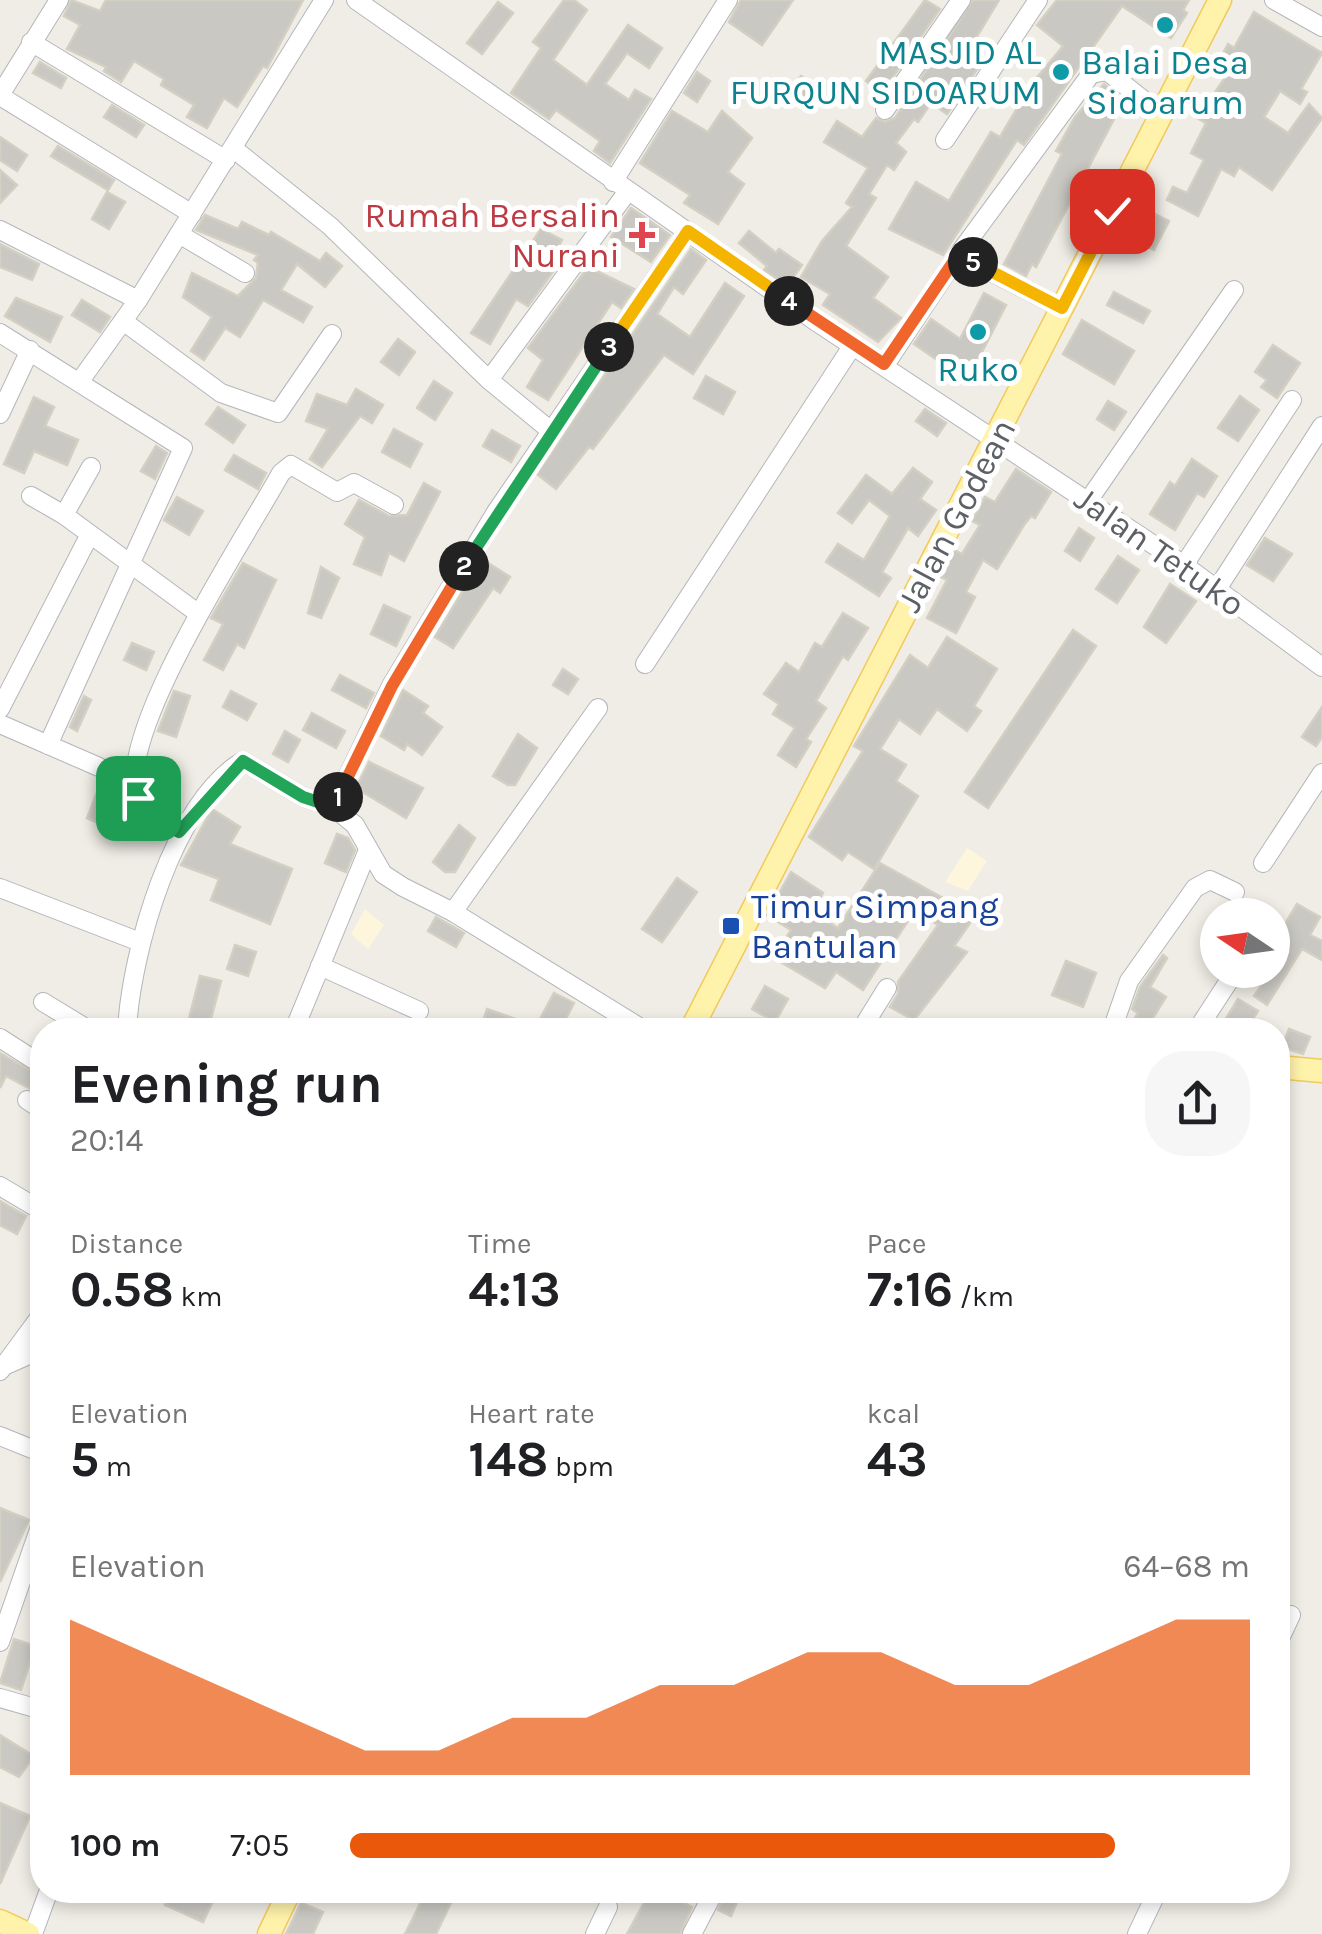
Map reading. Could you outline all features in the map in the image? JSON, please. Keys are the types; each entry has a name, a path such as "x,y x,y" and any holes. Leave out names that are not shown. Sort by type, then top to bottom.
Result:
{"main road":[{"name":"Jalan Godean","path":"697,1018 1220,0"},
{"path":"1290,1069 1322,1072"},
{"path":"269,1934 284,1903"},
{"path":"0,1922 30,1934"}],"street":[{"path":"59,0 0,95 192,214"},
{"path":"80,381 138,300 324,0"},
{"name":"Jalan Tetuko","path":"357,0 620,186 1184,565 1322,667"},
{"path":"489,380 620,186 728,0"},
{"path":"885,110 962,0"},
{"path":"945,140 1038,0"},
{"path":"1274,0 1322,27"},
{"path":"31,42 230,154 330,226 489,380 552,432"},
{"path":"884,364 958,255 1091,74 1107,71 1161,114"},
{"path":"0,230 138,300"},
{"path":"333,807 392,686 496,512 688,231"},
{"path":"179,234 245,274"},
{"path":"958,255 1062,308"},
{"path":"1088,501 1234,290"},
{"path":"122,321 221,393 278,414 332,334"},
{"path":"0,334 184,448 48,745"},
{"path":"645,664 853,345"},
{"path":"1,410 30,350"},
{"path":"1184,565 1292,400"},
{"path":"1217,589 1322,426"},
{"path":"179,832 150,816 138,798 133,776 156,697 198,614 287,465 338,492 354,483 394,505"},
{"path":"64,515 91,467"},
{"path":"31,496 64,515 198,614"},
{"path":"0,709 89,536"},
{"path":"454,912 598,708"},
{"path":"0,724 99,767"},
{"path":"129,1018 140,942 179,832 243,761 303,797 333,807 355,826 383,874 454,912 625,1018"},
{"path":"1262,863 1322,772"},
{"path":"299,1018 368,850"},
{"path":"1116,1018 1129,981 1195,888 1210,880 1235,892"},
{"path":"0,888 140,942"},
{"path":"320,966 419,1012"},
{"path":"868,1018 887,988"},
{"path":"1205,1018 1224,988"},
{"path":"44,1002 70,1018"},
{"path":"0,1038 30,1057"},
{"path":"0,1186 30,1204"},
{"path":"0,1368 30,1329"},
{"path":"0,1368 30,1354"},
{"path":"0,1436 30,1449"},
{"path":"0,1642 30,1571"},
{"path":"0,1698 30,1707"},
{"path":"30,1934 43,1903"},
{"path":"692,1934 708,1903"},
{"path":"1137,1934 1152,1903"},
{"path":"595,1934 608,1907"}],"shaded area":[{"path":"967,848 987,861 968,891 945,882"},
{"path":"365,909 384,925 368,949 351,934"}],"building":[{"path":"71,0 100,11 106,0 303,0 267,68 263,66 237,107 224,98 207,128 187,117 194,105 161,85 164,79 134,61 121,82 104,71 106,67 67,49 80,25 64,16"},
{"path":"564,0 574,0 587,10 553,60 587,85 628,25 662,48 649,68 627,53 605,84 629,100 635,90 651,99 610,163 594,151 600,141 556,110 549,119 511,93 541,48 533,42"},
{"path":"741,0 793,0 762,45 729,22"},
{"path":"925,0 940,9 882,93 866,81"},
{"path":"973,0 999,0 965,56 980,65 947,114 931,103 896,143 906,152 894,170 887,165 869,194 876,198 846,246 888,277 873,298 901,318 878,342 823,305 830,294 801,277 822,241 852,207 846,203 868,168 824,142 837,121 862,137 876,118 885,122 895,118"},
{"path":"1057,0 1189,0 1183,10 1187,13 1171,38 1122,6 1024,145 1017,140 943,255 889,229 916,182 949,201 991,132 1000,137 1031,85 1063,46 1037,25"},
{"path":"498,2 513,13 482,54 467,43"},
{"path":"1254,12 1322,53 1301,89 1307,92 1300,104 1280,91 1264,117 1288,133 1309,104 1322,118 1272,190 1239,167 1234,176 1221,169 1198,216 1167,200 1173,187 1187,193 1204,160 1191,153 1206,123 1197,118 1229,72 1217,65 1228,44 1234,48"},
{"path":"40,62 66,78 61,88 33,73"},
{"path":"697,72 710,81 697,102 684,93"},
{"path":"801,76 813,84 802,101 789,92"},
{"path":"1104,84 1124,100 1036,267 1032,264 1026,276 1004,264 1062,154 1056,151 1075,117"},
{"path":"112,105 144,125 136,137 104,117"},
{"path":"672,111 708,132 722,111 752,138 728,172 744,184 718,224 684,203 690,195 640,163"},
{"path":"0,137 27,155 17,171 0,160"},
{"path":"58,146 114,180 108,190 51,156"},
{"path":"0,170 17,185 0,203"},
{"path":"107,192 125,202 109,229 92,219"},
{"name":"Rumah Bersalin Nurani","path":"631,208 670,235 651,262 611,237"},
{"path":"1155,214 1169,221 1154,250 1140,242"},
{"path":"205,215 238,229 242,222 269,235 271,232 320,261 326,253 342,266 325,287 297,264 281,290 312,307 303,322 263,300 240,337 225,328 204,360 191,351 212,317 183,297 192,273 238,296 256,278 258,263 254,260 258,255 196,230"},
{"path":"541,229 562,240 557,249 566,254 528,306 516,299 490,344 471,333"},
{"path":"749,231 776,253 779,249 802,265 787,286 764,270 767,266 739,243"},
{"path":"0,244 39,264 32,280 0,267"},
{"path":"691,249 706,260 683,294 674,287 657,314 690,337 725,283 744,296 693,374 664,355 593,449 589,447 556,489 537,474"},
{"path":"588,267 634,289 621,308 612,302 548,400 527,387 543,360 528,348"},
{"path":"1114,292 1150,311 1143,323 1107,305"},
{"path":"984,293 1006,305 966,383 937,368 940,362 914,344 931,319 960,339"},
{"path":"16,298 62,317 50,342 5,316"},
{"path":"82,300 110,317 100,332 72,315"},
{"path":"1082,320 1134,351 1114,384 1063,354"},
{"path":"398,339 415,352 399,375 381,362"},
{"path":"1273,345 1300,363 1277,398 1261,387 1267,380 1255,372"},
{"path":"706,376 735,392 723,414 694,398"},
{"path":"434,381 452,393 435,420 417,408"},
{"path":"356,389 383,405 372,423 360,416 322,467 310,459 328,429 306,421 317,394 347,405"},
{"path":"1240,396 1259,410 1238,441 1218,428"},
{"path":"34,397 54,407 45,426 78,440 67,465 34,451 24,473 4,464"},
{"path":"1108,401 1126,412 1114,430 1097,419"},
{"path":"218,407 245,425 233,443 206,424"},
{"path":"925,409 946,423 937,436 916,421"},
{"path":"394,429 422,444 410,467 382,452"},
{"path":"492,430 520,446 511,462 483,446"},
{"path":"156,446 167,453 155,479 141,471"},
{"path":"234,455 266,473 258,489 225,470"},
{"path":"1192,459 1217,476 1204,497 1197,493 1175,530 1150,514 1170,482 1175,486"},
{"path":"913,468 932,482 920,499 936,510 918,536 908,528 882,572 891,578 879,596 826,562 838,544 864,560 890,516 869,500 852,523 838,513 866,475 892,494"},
{"path":"1016,469 1051,492 1035,518 1031,516 1024,525 997,569 983,560 966,592 975,597 956,633 927,618 947,580 941,577 954,550 962,554 980,525 972,521 985,497 995,502"},
{"path":"424,483 440,492 404,561 389,553 381,575 354,564 365,537 345,524 359,500 389,516 407,515"},
{"path":"177,497 203,511 189,535 164,520"},
{"path":"1079,528 1094,538 1080,561 1065,551"},
{"path":"1265,538 1292,554 1273,581 1247,565"},
{"path":"1118,556 1139,570 1117,603 1096,589"},
{"path":"482,559 510,577 500,593 493,588 453,648 435,637"},
{"path":"243,563 276,580 244,648 237,644 223,670 204,660 223,624 211,618"},
{"path":"321,567 339,578 321,618 308,613"},
{"path":"1170,584 1196,601 1166,643 1144,627"},
{"path":"384,605 410,617 396,646 371,634"},
{"path":"843,613 868,628 848,660 843,656 816,701 826,708 806,739 811,742 796,767 778,755 795,728 773,714 779,704 764,694 786,663 799,672 815,643 822,647"},
{"path":"1073,630 1096,646 988,808 965,792"},
{"path":"947,637 997,669 974,706 981,711 967,731 937,709 920,734 899,719 880,749 906,765 896,781 918,796 874,869 848,852 842,860 809,837 863,751 854,746 910,655 928,668"},
{"path":"132,643 154,652 146,670 124,660"},
{"path":"563,669 578,679 568,694 553,685"},
{"path":"340,675 374,693 366,708 332,690"},
{"path":"403,690 428,706 423,713 442,727 422,755 407,744 404,750 381,736"},
{"path":"174,691 190,696 176,737 158,731"},
{"path":"231,691 256,704 247,720 223,707"},
{"path":"84,696 91,700 77,731 70,727"},
{"path":"1322,707 1322,737 1316,746 1302,737"},
{"path":"312,713 345,731 336,748 303,730"},
{"path":"285,731 300,740 288,762 273,754"},
{"path":"518,734 537,748 515,785 508,785 493,776"},
{"path":"369,762 423,788 406,818 356,788"},
{"path":"154,763 172,771 164,788 149,781"},
{"path":"100,785 121,794 107,827 87,818"},
{"path":"212,809 240,827 230,844 292,869 270,924 211,900 219,879 181,865"},
{"path":"459,825 475,838 455,872 445,872 433,862"},
{"path":"337,834 348,838 355,850 346,872 325,863"},
{"path":"880,863 975,916 954,946 967,952 916,1018 890,1007 898,994 898,982 938,925 915,910 863,990 836,972 825,988 774,958 791,930 767,915 791,872 823,893 812,912 838,928"},
{"path":"677,878 697,892 662,942 642,929"},
{"path":"1297,904 1320,917 1310,935 1322,941 1322,960 1302,949 1290,968 1290,916"},
{"path":"436,917 464,933 456,947 428,931"},
{"path":"235,945 256,952 248,976 227,969"},
{"path":"1163,955 1167,958 1150,987 1166,997 1153,1018 1135,1018 1138,1013 1132,1009 1140,987"},
{"path":"1066,961 1096,973 1083,1007 1052,995"},
{"path":"200,976 221,981 211,1018 189,1018"},
{"path":"765,986 788,999 777,1018 768,1018 752,1009"},
{"path":"1260,988 1278,988 1267,1005 1254,996"},
{"path":"554,993 574,1003 566,1018 541,1018"},
{"path":"1238,999 1258,1011 1254,1018 1226,1018"},
{"path":"487,1009 513,1018 484,1018"},
{"path":"1290,1029 1310,1037 1303,1054 1290,1050"},
{"path":"0,1053 30,1070 30,1089 6,1076 0,1088"},
{"path":"0,1201 26,1216 17,1234 0,1225"},
{"path":"0,1508 29,1520 0,1582"},
{"path":"14,1639 30,1644 30,1662 21,1690 0,1683"},
{"path":"0,1735 30,1754 30,1762 19,1777 0,1767"},
{"path":"0,1803 30,1816 0,1884"},
{"path":"166,1903 212,1903 203,1922"},
{"path":"301,1903 323,1912 313,1934 286,1934"},
{"path":"420,1903 451,1903 436,1934 405,1934"},
{"path":"644,1903 684,1903 692,1907 680,1934 627,1934"},
{"path":"721,1903 736,1903 731,1916 718,1910"}],"place":[{"name":"Balai Desa Sidoarum","path":"1165,25"},
{"name":"MASJID AL FURQUN SIDOARUM","path":"1061,72"},
{"name":"Rumah Bersalin Nurani","path":"642,235"},
{"name":"Ruko","path":"978,332"},
{"name":"Timur Simpang Bantulan","path":"731,926"}],"route":[{"path":"138,798 150,816 179,832 243,761 303,797 333,807 392,686 496,512 688,231 818,323 884,364 958,255 1062,308 1112,211"}]}
